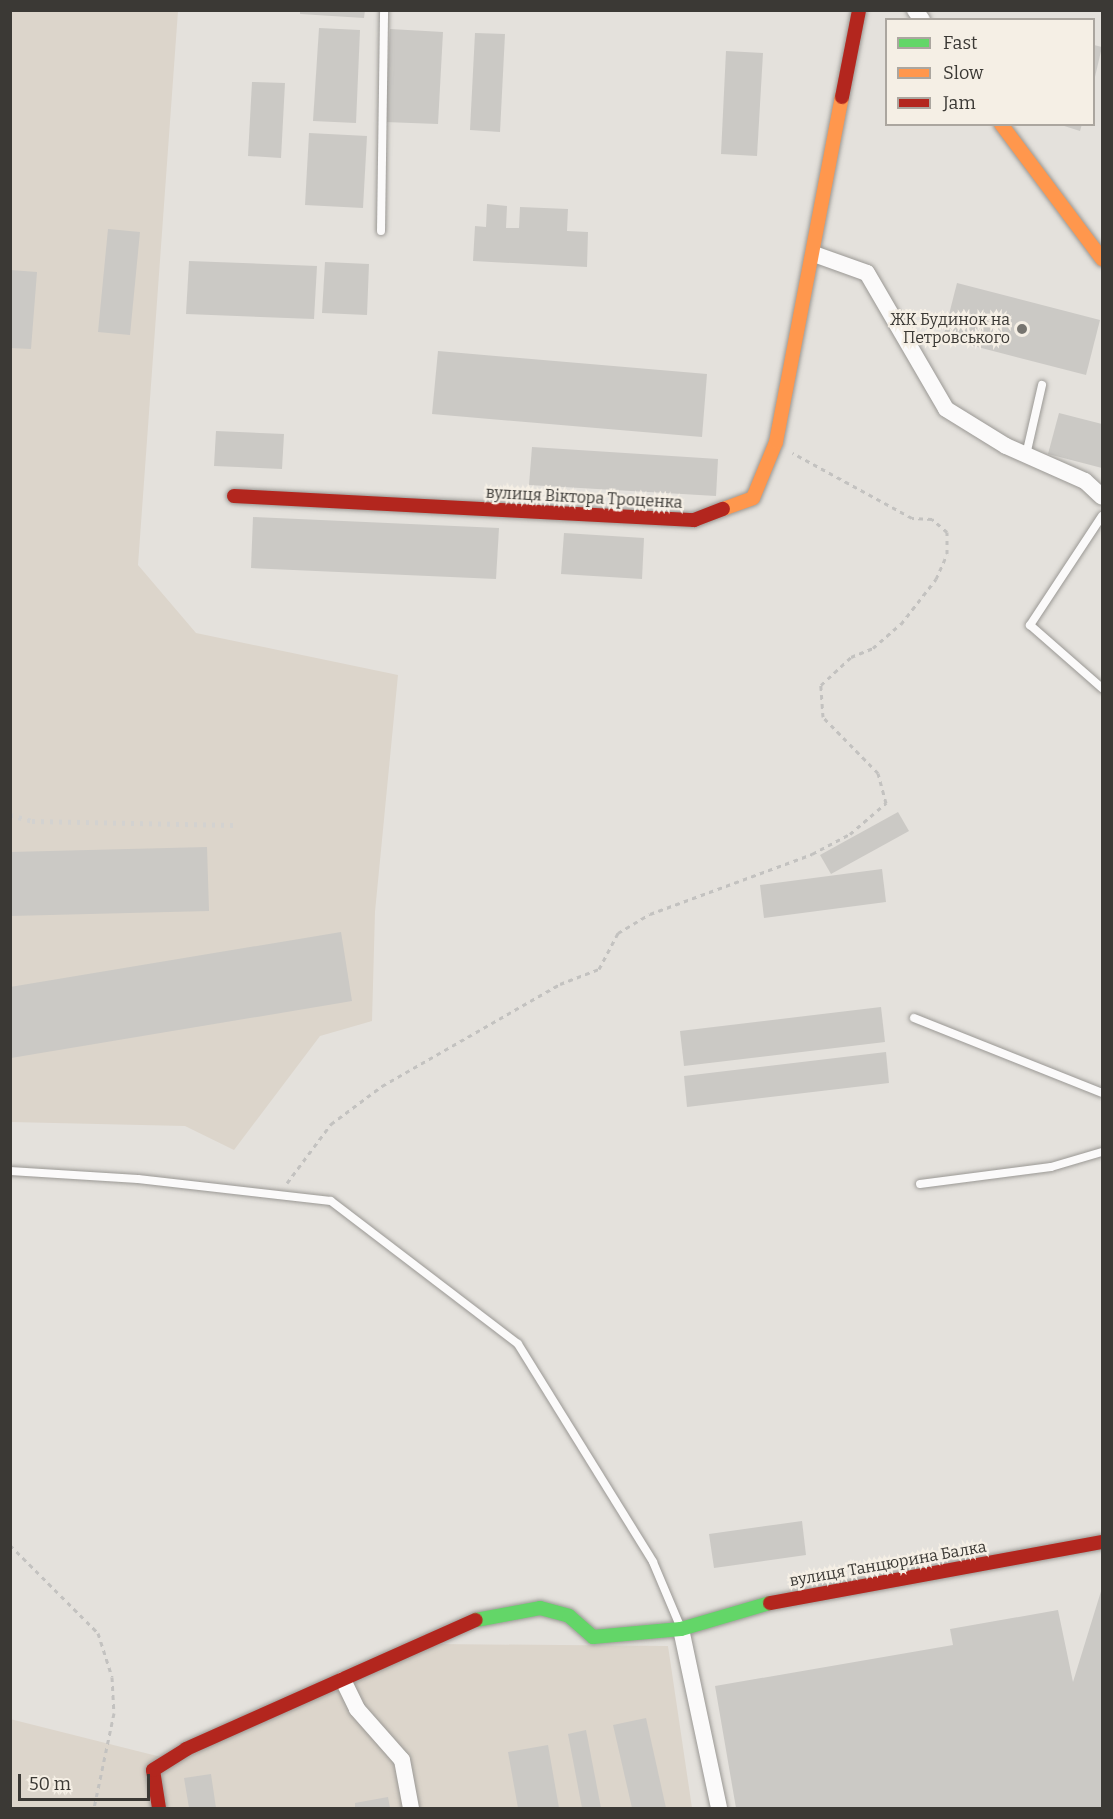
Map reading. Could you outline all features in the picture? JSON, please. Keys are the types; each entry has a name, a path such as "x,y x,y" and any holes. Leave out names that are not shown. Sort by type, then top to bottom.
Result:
{"street":[{"name":"вулиця Віктора Троценка","path":"234,496 694,520 753,498 776,442 814,254 859,10"},
{"path":"1002,126 1102,259"},
{"path":"814,254 867,273 939,401 980,432 1085,481 1102,497"},
{"name":"вулиця Танцюрина Балка","path":"159,1809 153,1770 238,1721 344,1680 455,1626 502,1613 540,1608 569,1616 593,1637 681,1629 794,1596 1102,1542"},
{"path":"681,1629 719,1809"},
{"path":"344,1680 357,1709 402,1760 411,1809"}],"lane":[{"path":"381,231 384,10"},
{"path":"1026,455 1042,385"},
{"path":"1102,516 1030,625 1102,688"},
{"path":"914,1018 1102,1094"},
{"path":"920,1184 1051,1167 1102,1152"},
{"path":"10,1172 331,1201 518,1344 653,1562 681,1629"}],"path":[{"path":"281,1195 331,1124 382,1086 560,984 599,969 618,933 650,914 812,854 850,834 886,803 878,773 823,717 821,685 851,657 873,648 902,624 936,579 947,554 947,532 943,525 912,518 776,442"},
{"path":"10,1545 98,1634 112,1677 114,1713 94,1809"}],"shaded area":[{"path":"11,11 178,11 138,565 196,633 398,675 375,912 372,1021 320,1036 234,1150 185,1126 11,1122"},
{"path":"437,1644 668,1646 692,1808 11,1808 10,1719 173,1760"}],"building":[{"path":"300,10 365,10 364,18 300,14"},
{"path":"319,28 360,30 356,123 313,121"},
{"path":"390,29 443,32 438,124 385,122"},
{"path":"475,33 505,34 500,132 470,130"},
{"path":"1095,45 1102,47 1095,77"},
{"path":"726,51 763,53 757,156 721,154"},
{"path":"252,82 285,83 281,158 248,156"},
{"path":"1064,126 1081,126 1080,131"},
{"path":"309,133 367,136 363,208 305,205"},
{"path":"487,204 507,206 506,228 519,228 520,207 568,209 567,231 588,232 587,267 473,261 475,226 486,227"},
{"path":"108,229 140,232 130,335 98,332"},
{"path":"189,261 317,266 314,319 186,314"},
{"path":"325,262 369,264 367,315 322,313"},
{"path":"10,270 37,272 31,349 10,348"},
{"name":"ЖК Будинок на Петровського","path":"957,283 1100,320 1086,375 943,338"},
{"path":"438,351 707,374 702,437 432,414"},
{"path":"1059,413 1102,424 1102,468 1048,454"},
{"path":"216,431 284,434 282,469 214,466"},
{"path":"532,447 718,459 716,496 529,485"},
{"path":"253,517 499,528 496,579 251,568"},
{"path":"564,533 644,538 642,579 561,574"},
{"path":"898,812 909,831 831,874 820,855"},
{"path":"207,847 209,911 10,916 10,852"},
{"path":"882,869 886,902 764,918 760,885"},
{"path":"341,932 352,1001 11,1058 10,987"},
{"path":"881,1007 885,1042 684,1066 680,1031"},
{"path":"886,1052 889,1083 687,1107 684,1076"},
{"path":"802,1521 806,1555 714,1568 709,1534"},
{"path":"1102,1588 1102,1808 736,1808 715,1686 953,1645 950,1629 1058,1610 1073,1682"},
{"path":"646,1718 666,1808 632,1808 613,1725"},
{"path":"586,1730 601,1808 582,1808 568,1734"},
{"path":"548,1745 559,1808 518,1808 508,1752"},
{"path":"211,1774 216,1808 189,1808 184,1778"},
{"path":"388,1797 390,1808 355,1808 355,1803"}],"railway":[{"path":"10,815 32,821 234,825"}],"traffic: fast":[{"path":"476,1620 540,1608 569,1616 593,1637 681,1629 770,1603"}],"traffic: slow":[{"path":"723,509 753,498 776,442 842,97"},
{"path":"1002,126 1102,259"}],"traffic: jam":[{"path":"842,97 859,10"},
{"path":"234,496 694,520 723,509"},
{"path":"770,1603 1102,1542"},
{"path":"159,1808 153,1770 186,1749 476,1620"}],"place":[{"name":"ЖК Будинок на Петровського","path":"1022,329"}]}
